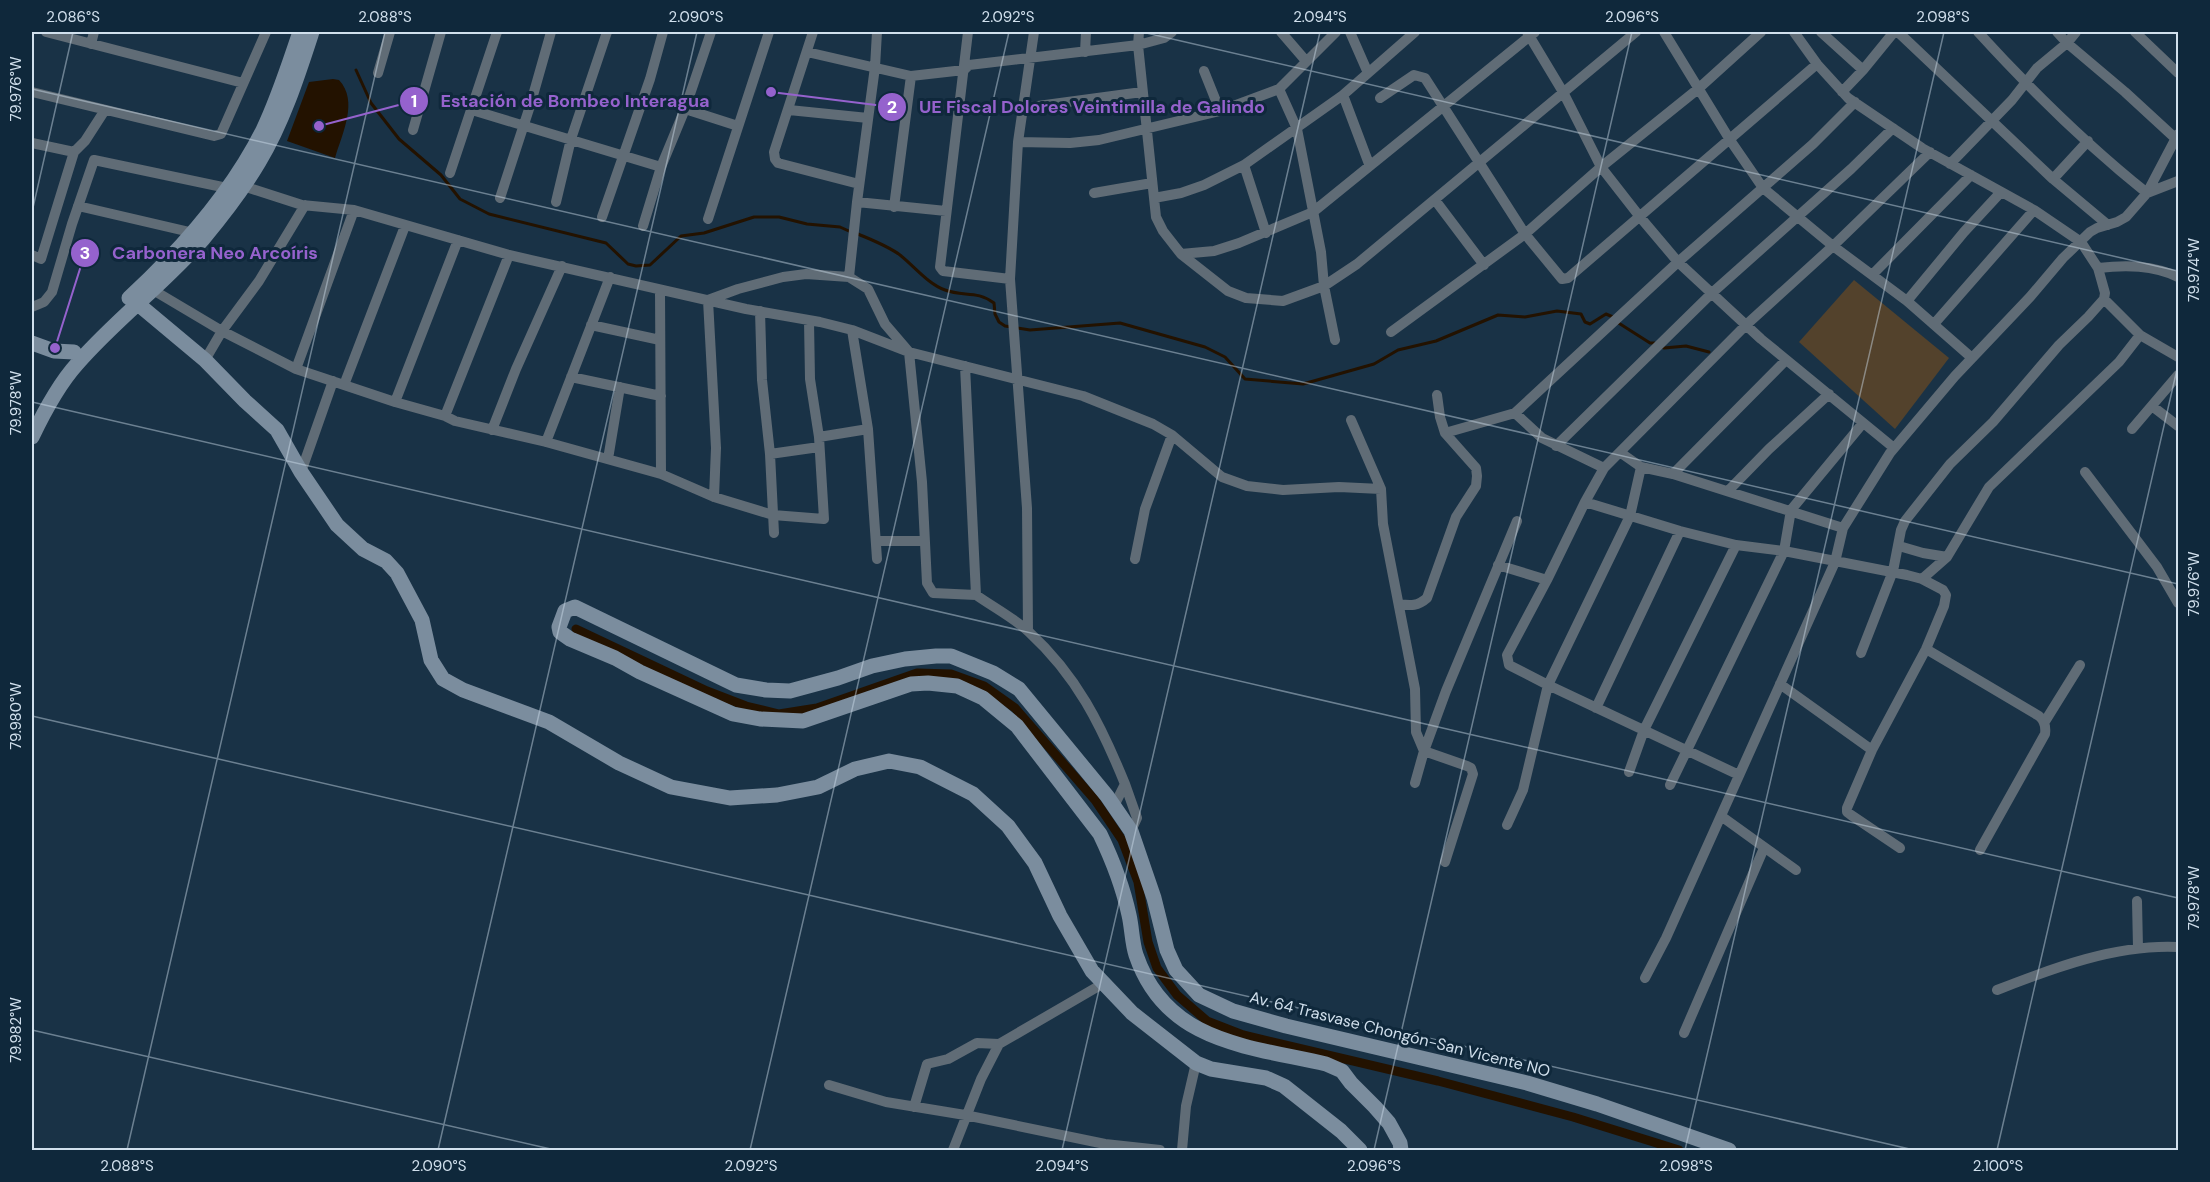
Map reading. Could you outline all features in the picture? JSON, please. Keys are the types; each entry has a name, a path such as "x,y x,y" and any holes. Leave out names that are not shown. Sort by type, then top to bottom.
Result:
{"street":[{"path":"46,32 243,83"},
{"path":"91,44 94,32"},
{"path":"32,92 214,136 221,134 266,32"},
{"path":"32,416 59,370 74,352 194,233 227,188 264,128 300,32"},
{"path":"32,437 57,391 77,364 203,238 243,186 260,160 279,122 312,32"},
{"path":"378,73 390,32"},
{"path":"413,130 441,32"},
{"path":"450,173 497,32"},
{"path":"500,198 551,32"},
{"path":"556,202 571,139 607,32"},
{"path":"602,217 650,79 663,32"},
{"path":"643,226 661,166 685,109 711,32"},
{"path":"708,219 770,32"},
{"path":"813,32 774,152 775,159 778,164 859,184"},
{"path":"849,277 856,202 875,67 877,32"},
{"path":"968,32 945,211 941,269 1010,279"},
{"path":"1028,631 1027,508 1010,279 1018,142 1034,32"},
{"path":"1085,52 1086,32"},
{"path":"1139,32 1142,92 1152,183 1156,217 1162,231 1181,254 1228,291 1246,298 1283,301 1324,286 1357,264 1636,32"},
{"path":"807,52 911,76 964,70 969,65 1138,45 1164,38 1172,32"},
{"path":"1281,32 1306,61"},
{"path":"1018,142 1070,143 1099,140 1220,111 1279,89 1336,32"},
{"path":"1350,32 1368,73"},
{"path":"1154,198 1204,185 1244,165 1343,95 1415,32"},
{"path":"1664,32 1730,140 1763,188 1797,218 1907,301 1972,358"},
{"path":"1391,332 1525,234 1601,167 1698,89 1761,32"},
{"path":"1794,32 1817,64 1842,92 1855,102 1929,152 2034,210 2081,242 2098,268 2105,292 2104,299 2088,317 2059,345 1993,422 1950,464 1905,522 1901,530 1893,572 1862,653"},
{"path":"1821,32 1863,70"},
{"path":"1842,92 1896,32 1993,120 2053,179 2108,225"},
{"path":"1978,32 2026,84 2147,193"},
{"path":"1645,978 1666,938 1835,562 1843,528 1894,448 1972,358 2030,297 2063,258 2090,232 2126,217 2147,193 2177,136 2057,32"},
{"path":"1950,164 2026,84 2037,68 2067,43 2076,32"},
{"path":"2135,32 2178,73"},
{"path":"1181,254 1214,250 1266,233 1313,212 1531,33 1601,167 1678,262 1786,360 1894,448"},
{"path":"1380,98 1418,75 1425,78 1525,234 1562,279 1568,278 1817,64"},
{"path":"1204,71 1220,111"},
{"path":"894,207 911,76"},
{"path":"1279,89 1297,129 1335,340"},
{"path":"1023,108 1142,92"},
{"path":"1343,95 1369,164"},
{"path":"1445,433 1515,413 1678,262 1813,144 1855,102"},
{"path":"685,109 738,126"},
{"path":"36,257 74,152 85,141 105,110"},
{"path":"472,110 661,166"},
{"path":"789,110 868,118"},
{"path":"1556,446 1712,292 1797,218 1893,128"},
{"path":"2053,179 2088,141"},
{"path":"32,142 74,152"},
{"path":"1739,775 1548,685 1509,664 1507,655 1604,468 1746,325 1833,246 1929,152"},
{"path":"32,307 44,302 52,292 94,160 227,188"},
{"path":"1244,165 1266,233"},
{"path":"1872,275 1971,175"},
{"path":"2147,193 2178,181"},
{"path":"1094,193 1152,183"},
{"path":"243,186 305,205 354,210 509,255 660,290 852,330 909,352 1083,396 1153,424 1172,435 1222,477 1247,486 1283,490 1339,487 1382,489"},
{"path":"1907,301 1964,232 2001,192"},
{"path":"1435,200 1484,265"},
{"path":"856,202 945,211"},
{"path":"205,360 222,331 259,281 305,205"},
{"path":"78,207 194,233"},
{"path":"296,369 354,210"},
{"path":"1934,324 2034,210"},
{"path":"344,385 405,226"},
{"path":"394,402 458,240"},
{"path":"445,416 509,255"},
{"path":"492,430 516,369 562,266"},
{"path":"2098,268 2146,267 2178,277"},
{"path":"708,300 783,277 806,274 849,277 868,289 885,324 909,352 917,424 929,590 933,593 976,595 1028,631 1054,659 1084,697 1125,784 1137,818 1131,831"},
{"path":"546,442 610,277"},
{"path":"153,290 222,331 296,369 455,421 546,442 661,474 714,497 773,515 824,519 819,442 810,379 809,321"},
{"path":"660,290 661,474"},
{"path":"2104,299 2140,335 2178,357"},
{"path":"708,300 716,448 714,497"},
{"path":"138,304 205,360 277,430 301,472 337,525 363,549 386,561 397,573 422,620 430,660 443,679 463,690 549,722 619,763 670,787 730,798 777,795 818,787 855,769 889,761 920,767 973,794 1008,826 1035,863 1060,916 1092,971 1132,1012 1196,1063 1211,1069 1266,1078 1284,1086 1341,1131 1360,1150"},
{"path":"760,311 762,380 770,454 774,533"},
{"path":"591,325 660,340"},
{"path":"852,330 868,429 877,559"},
{"path":"1922,579 1932,573 1947,557 1989,487 2119,362 2140,335"},
{"path":"38,345 54,351 74,352"},
{"path":"38,345 56,360 59,370"},
{"path":"1673,474 1786,360"},
{"path":"965,366 976,595"},
{"path":"2132,429 2178,375"},
{"path":"571,377 661,396"},
{"path":"301,472 333,381"},
{"path":"608,459 620,387"},
{"path":"1728,491 1769,449 1829,394"},
{"path":"1399,604 1410,606 1421,603 1427,597 1456,517 1476,486 1476,468 1445,433 1437,395"},
{"path":"2152,406 2178,426"},
{"path":"1515,413 1542,438 1604,468"},
{"path":"1351,420 1382,489 1383,524 1415,689 1416,732 1424,751 1472,768 1473,774 1445,862"},
{"path":"1670,785 1784,551 1791,510 1863,423"},
{"path":"770,454 868,429"},
{"path":"1135,559 1145,509 1172,435"},
{"path":"1621,453 1641,467 1673,474 1843,528"},
{"path":"1508,825 1523,790 1548,685 1630,516 1641,467"},
{"path":"2085,472 2157,567 2178,603"},
{"path":"1585,502 1680,531 1736,545 1784,551 1922,579 1937,586 1946,595 1944,606 1926,649 1872,750 1847,808 1847,812 1900,848"},
{"path":"1415,783 1424,751 1517,521"},
{"path":"1596,708 1680,531"},
{"path":"876,541 925,541"},
{"path":"1629,772 1644,730 1736,545"},
{"path":"1899,546 1947,557"},
{"path":"1498,565 1547,580"},
{"name":"Av. 64 Trasvase Chongón-San Vicente NO","path":"1401,1150 1400,1143 1389,1124 1342,1071 1326,1064 1221,1040 1196,1029 1164,1005 1147,983 1135,953 1129,914 1109,853 1100,834 1017,726 983,698 957,686 911,684 803,721 760,719 733,714 570,639 560,632 559,627 565,611 575,608 736,685 766,690 790,691 873,666 905,659 951,656 993,673 1019,689 1114,806 1131,831 1154,898 1167,950 1176,970 1199,995 1233,1011 1286,1026 1527,1083 1597,1104 1728,1150"},
{"path":"1926,649 2039,716 2046,728 2045,734 1980,850"},
{"path":"2044,723 2080,665"},
{"path":"1780,684 1872,750"},
{"path":"1114,806 1125,784"},
{"path":"1721,816 1796,870"},
{"path":"1684,1033 1764,848"},
{"path":"2137,901 2138,948"},
{"path":"1997,990 2054,968 2138,948 2178,947"},
{"path":"914,1107 927,1064 948,1059 977,1043 999,1044 1104,983"},
{"path":"953,1150 965,1116 999,1044"},
{"path":"1182,1150 1186,1106 1196,1063"},
{"path":"829,1085 886,1102 965,1116 1104,1147 1160,1150"}],"shaded area":[{"path":"339,80 348,98 345,128 335,158 287,141 309,82"},
{"path":"1854,280 1949,358 1895,429 1799,342"}],"waterway":[{"path":"356,70 371,103 399,139 441,175 460,199 489,214 606,243 628,264 650,265 681,236 704,233 754,217 779,217 807,224 840,227 851,232"},
{"path":"858,234 895,252 939,287 988,299 994,303 995,314 999,322 1005,326 1030,330 1120,323 1205,347 1225,357 1245,379 1303,384 1374,364 1398,350 1436,341 1498,315 1525,317 1557,311 1581,314 1585,322 1590,324 1606,314 1613,317"},
{"path":"1617,322 1650,343 1655,343"},
{"path":"1661,346 1664,348 1686,346 1709,352"},
{"path":"576,629 707,691 746,706 779,714 817,708 917,673 951,674 984,686 1015,708 1095,800 1122,840 1138,882 1148,942 1157,968 1177,995 1207,1021 1243,1035 1438,1081 1573,1117 1679,1150"}],"place":[{"name":"UE Fiscal Dolores Veintimilla de Galindo","path":"771,92"},
{"name":"Estación de Bombeo Interagua","path":"319,126"},
{"name":"Carbonera Neo Arcoíris","path":"55,348"}]}
